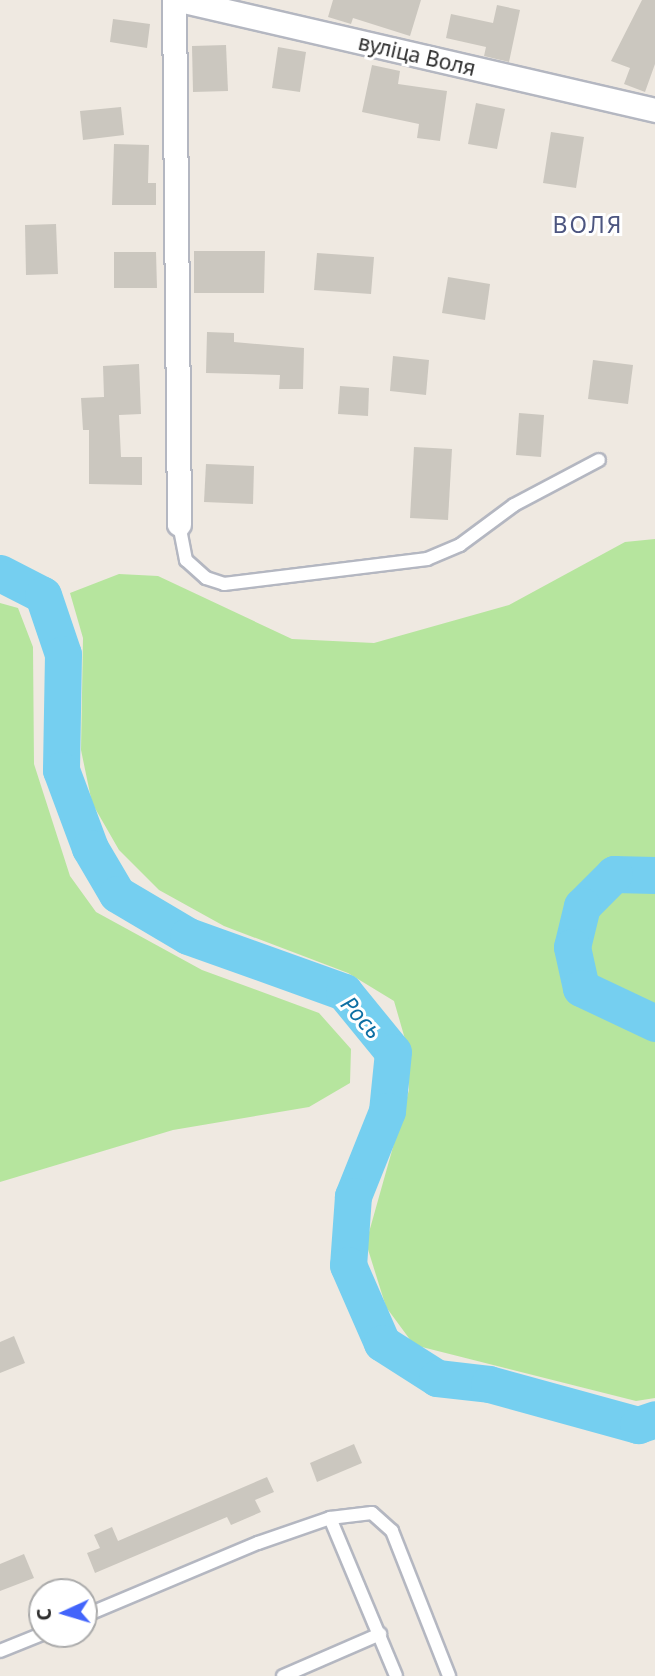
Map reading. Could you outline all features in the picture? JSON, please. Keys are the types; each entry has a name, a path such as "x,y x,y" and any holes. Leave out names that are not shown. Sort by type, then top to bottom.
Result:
{"street":[{"name":"вуліца Воля","path":"177,0 655,110"},
{"path":"177,0 179,524"}],"lane":[{"path":"179,524 186,560 206,578 224,584 427,558 460,545 514,505 599,460"},
{"path":"98,1610 330,1518 372,1513 392,1531 449,1676"},
{"path":"330,1518 396,1676"},
{"path":"283,1676 380,1634"},
{"path":"0,1651 28,1640"}],"green space":[{"path":"655,539 655,1398 636,1401 414,1345 386,1307 366,1243 409,1090 407,1046 394,1001 348,973 224,926 159,890 119,850 92,803 81,750 83,638 70,593 119,574 158,576 292,639 374,643 509,605 625,542"},
{"path":"0,603 18,608 33,647 34,764 70,876 96,912 202,970 319,1013 351,1049 350,1083 309,1107 173,1130 0,1182"}],"building":[{"path":"333,0 421,0 410,36 353,18 351,24 328,17"},
{"path":"642,0 655,0 655,64 645,92 624,84 630,68 611,61"},
{"path":"497,5 520,10 509,62 484,56 486,47 446,38 451,14 493,23"},
{"path":"113,19 150,24 147,48 110,42"},
{"path":"226,45 228,91 193,92 192,46"},
{"path":"278,47 306,52 300,92 272,88"},
{"path":"372,65 400,71 398,84 447,91 440,141 417,138 419,124 362,112"},
{"path":"476,103 505,109 497,149 468,144"},
{"path":"121,107 124,135 83,140 80,111"},
{"path":"551,132 584,137 576,188 543,183"},
{"path":"114,144 149,145 148,183 156,183 156,205 112,205"},
{"path":"56,224 58,274 26,275 25,225"},
{"path":"194,251 265,251 264,293 194,293"},
{"path":"114,252 156,252 157,288 114,288"},
{"path":"317,253 374,257 371,294 314,290"},
{"path":"448,277 490,284 485,320 442,313"},
{"path":"207,332 234,333 234,342 304,348 303,389 279,389 280,375 206,373"},
{"path":"393,356 429,360 426,395 390,391"},
{"path":"593,360 633,365 628,404 588,399"},
{"path":"139,364 141,414 119,415 121,457 142,457 142,485 89,484 89,430 83,430 81,398 104,397 103,366"},
{"path":"340,386 369,388 368,416 338,414"},
{"path":"519,413 544,415 541,457 516,455"},
{"path":"414,447 452,449 448,520 410,518"},
{"path":"206,464 254,466 253,504 204,502"},
{"path":"14,1336 25,1363 0,1373 0,1342"},
{"path":"354,1444 362,1463 317,1482 310,1463"},
{"path":"267,1477 274,1492 255,1500 261,1512 231,1525 227,1517 95,1573 87,1553 100,1548 94,1535 112,1527 118,1541"},
{"path":"24,1554 34,1578 28,1578 0,1591 0,1564"}],"waterway":[{"name":"Рось","path":"0,573 43,595 63,654 61,770 90,848 117,894 188,936 344,992 393,1052 387,1111 353,1196 348,1265 382,1343 437,1378 489,1384 638,1425 655,1419"},
{"name":"Рось","path":"655,875 614,874 582,906 572,947 581,988 655,1023"}],"district":[{"name":"ВОЛЯ","path":"588,224"}]}
